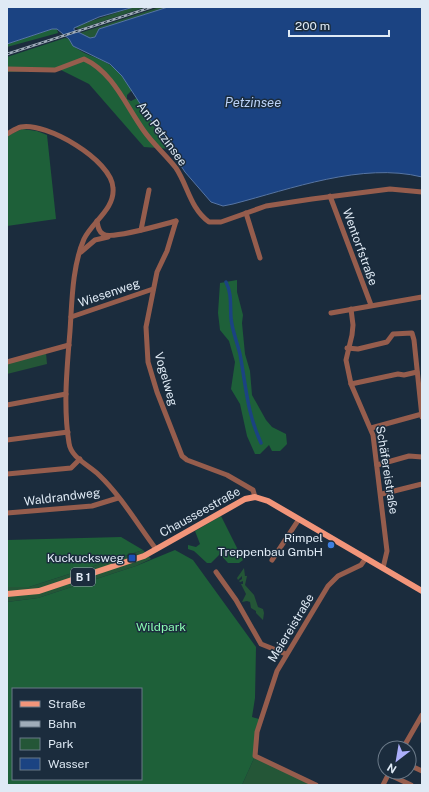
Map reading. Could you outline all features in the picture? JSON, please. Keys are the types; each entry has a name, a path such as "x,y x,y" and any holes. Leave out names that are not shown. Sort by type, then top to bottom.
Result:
{"main road":[{"name":"Chausseestraße","path":"156,550 245,499 255,497 268,501 422,591"},
{"name":"B 1","path":"7,594 21,594 44,589 124,563 156,550"}],"street":[{"name":"Am Petzinsee","path":"7,69 55,70 84,59 98,68 121,93 144,131 176,169 191,201 206,220 217,223 266,206 330,196 390,189 422,192"},
{"path":"7,134 20,127 34,128 65,140 101,163 112,179 113,195 98,221 84,239 73,286 66,394 69,444 72,452 98,474 118,498 156,550"},
{"path":"80,254 95,240 141,230 149,190"},
{"name":"Wentorfstraße","path":"330,196 371,305"},
{"path":"246,213 260,258"},
{"path":"98,221 100,230 104,235 109,236"},
{"name":"Vogelweg","path":"141,230 176,221 166,251 156,272 146,327 148,362 157,392 178,448 182,456 187,460 226,475 253,490 255,497"},
{"name":"Wiesenweg","path":"71,317 153,289"},
{"path":"331,313 422,296"},
{"name":"Schäfereistraße","path":"351,309 353,325 352,335 347,348 346,360 351,384 372,428 382,494 387,551 383,568"},
{"path":"347,348 358,349 387,342 393,334 412,332 422,415 372,428"},
{"path":"7,362 69,345"},
{"path":"351,384 398,374 404,375 417,372"},
{"path":"7,405 66,394"},
{"path":"7,440 68,432"},
{"path":"378,465 409,456 422,457"},
{"path":"7,474 71,468 80,459"},
{"path":"382,494 422,484"},
{"name":"Waldrandweg","path":"7,513 92,506 118,498"},
{"path":"272,560 299,519"},
{"name":"Meiereistraße","path":"316,785 255,756 257,732 267,706 274,677 286,654 328,586 338,576 361,565 366,558"},
{"path":"216,572 236,600 261,644 286,654"},
{"path":"408,740 420,722 422,715"},
{"path":"402,780 411,785"}],"green space":[{"path":"134,7 146,7 79,29 76,28 76,26"},
{"path":"160,7 168,7 99,29 95,37 90,39 80,33"},
{"path":"52,29 57,29 58,33 7,47 7,44"},
{"path":"65,38 69,39 72,44 82,52 105,62 119,73 132,90 127,95 127,99 131,101 137,98 171,149 144,147 89,84 61,70 7,72 7,57"},
{"path":"22,129 37,131 47,135 56,219 7,226 7,136"},
{"path":"237,280 237,292 243,315 242,323 245,354 250,371 252,395 266,420 272,427 286,434 287,444 280,451 272,451 269,445 260,454 255,454 247,436 240,404 231,389 235,362 229,341 220,330 218,313 220,283"},
{"path":"46,353 47,364 7,374 7,363"},
{"path":"221,516 243,560 239,563 228,563 220,554 211,563 207,563 194,551 188,549 188,545 196,547 200,544 195,531"},
{"path":"121,537 143,550 29,587 7,587 7,540"},
{"path":"143,550 151,559 136,566 38,598 7,602 7,587 29,587"},
{"name":"Wildpark","path":"175,550 193,560 256,647 255,698 252,717 262,720 257,732 255,756 242,785 7,785 7,602 38,598 136,566"},
{"path":"244,568 245,576 247,576 245,585 254,595 258,607 263,609 263,620 256,613 256,611 251,608 250,602 242,602 246,594 241,584 243,584 243,581 239,581 242,579 242,576 238,580 237,578"},
{"path":"255,756 316,785 242,785"}],"water":[{"name":"Petzinsee","path":"7,7 134,7 99,17 74,28 74,30 90,38 95,37 99,29 168,7 422,7 422,177 399,173 351,175 302,185 223,206 211,202 185,172 122,76 110,64 73,46 69,39 57,29 52,29 7,44"}],"waterway":[{"path":"226,282 230,295 233,332 240,354 250,410 256,432 261,443"}],"railway":[{"path":"7,54 152,7"}],"place":[{"name":"Rimpel Treppenbau GmbH","path":"331,545"},
{"name":"Kuckucksweg","path":"132,558"}]}
